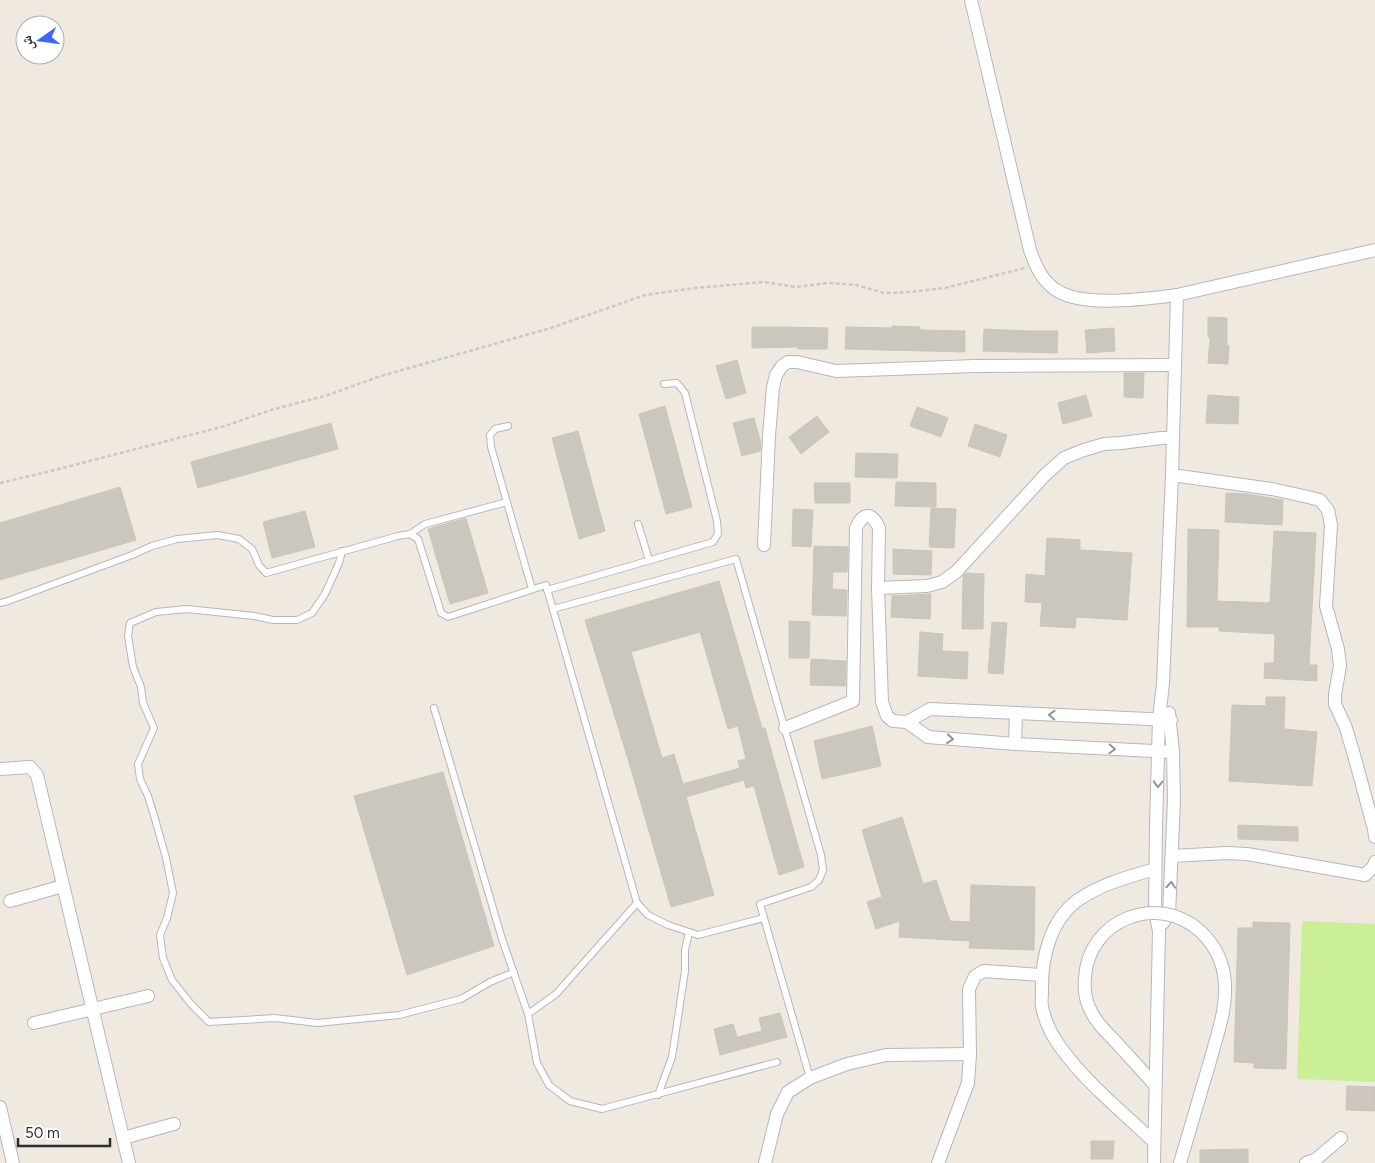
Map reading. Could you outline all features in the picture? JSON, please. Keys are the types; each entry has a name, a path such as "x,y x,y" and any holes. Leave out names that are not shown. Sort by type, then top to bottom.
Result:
{"street":[{"path":"971,0 1030,250 1038,272 1052,287 1065,295 1078,298 1118,301 1147,299 1177,295 1375,250"},
{"path":"1159,930 1169,914 1173,825 1173,752 1165,719 1163,683 1177,295"},
{"path":"764,545 773,387 776,374 788,362 797,362 836,371 976,366 1175,365"},
{"path":"878,588 927,586 942,582 956,572 1045,475 1064,458 1104,444 1173,438"},
{"path":"1172,475 1272,489 1308,497 1320,500 1328,510 1331,525 1326,606 1338,649 1340,666 1335,694 1336,704 1354,755 1375,837"},
{"path":"785,728 853,701 856,528 859,521 868,516 876,520 879,528 878,588 882,702 887,716 893,721 907,722 928,737 1015,744 1173,752"},
{"path":"907,722 930,708 1165,719"},
{"path":"1015,744 1016,713"},
{"path":"1154,1163 1159,930 1155,912 1156,824 1159,751 1165,719"},
{"path":"0,769 30,767 37,775 130,1163"},
{"path":"1156,824 1173,825"},
{"path":"1172,856 1227,852 1364,875 1374,866 1375,862"},
{"path":"1154,1142 1103,1096 1061,1048 1050,1029 1042,1006 1041,975 1047,944 1060,918 1076,901 1096,888 1155,869"},
{"path":"10,900 64,886"},
{"path":"1156,1085 1098,1023 1089,1006 1084,988 1085,969 1092,950 1104,933 1118,922 1135,915 1148,913 1177,916 1194,926 1208,938 1222,964 1225,983 1225,1010 1180,1163"},
{"path":"938,1163 968,1083 970,1054 969,989 974,976 984,971 1041,975"},
{"path":"34,1023 148,996"},
{"path":"765,1163 777,1114 788,1092 810,1078 847,1064 886,1055 970,1054"},
{"path":"0,1107 13,1163"},
{"path":"124,1138 174,1124"},
{"path":"1306,1163 1316,1160 1341,1138"}],"lane":[{"path":"547,590 713,542 718,534 718,521 685,394 677,383 664,384"},
{"path":"508,426 495,429 490,435 491,447 532,589"},
{"path":"0,603 152,546 177,540 218,535 239,539 252,549 259,565 266,574 342,551 410,534 425,524 506,502"},
{"path":"638,524 649,560"},
{"path":"410,534 418,539 441,613 448,618 546,586 637,903 648,915 668,925 698,935 764,918"},
{"path":"342,551 339,563 325,594 312,612 297,620 273,620 254,616 187,609 156,612 130,623 128,636 134,667 141,688 143,703 154,728 138,764 140,779 148,796 158,827 172,893 167,918 160,935 163,958 172,980 208,1022 275,1018 317,1023 399,1015 461,998 490,982 514,972"},
{"path":"553,610 736,559 821,855 823,870 819,880 812,887 760,904 810,1078"},
{"path":"434,708 502,939 528,1014 537,1063 549,1085 570,1101 602,1109 777,1062"},
{"path":"528,1014 556,994 637,903"},
{"path":"658,1095 672,1057 685,971 685,950 689,932"}],"path":[{"path":"0,483 225,426 271,410 328,395 381,376 551,328 645,295 763,282 796,287 829,283 857,285 884,293 910,292 946,288 1036,266"}],"green space":[{"path":"1302,921 1375,924 1375,1082 1297,1079"}],"building":[{"path":"1208,317 1227,318 1228,364 1208,363 1210,337 1208,337"},
{"path":"892,326 920,327 920,330 965,331 965,352 845,349 846,327 892,328"},
{"path":"752,327 828,328 827,349 798,349 798,347 752,348"},
{"path":"1114,328 1115,351 1087,353 1085,330"},
{"path":"984,329 1058,331 1057,353 983,351"},
{"path":"737,360 746,393 726,399 716,366"},
{"path":"1124,373 1144,373 1143,398 1124,397"},
{"path":"1086,395 1092,416 1063,424 1058,403"},
{"path":"1208,395 1239,397 1238,424 1206,423"},
{"path":"665,406 692,507 666,514 639,414"},
{"path":"917,407 948,418 941,437 910,426"},
{"path":"817,416 829,432 801,454 789,437"},
{"path":"754,418 761,443 760,451 742,456 733,423"},
{"path":"331,423 338,449 198,488 191,462"},
{"path":"975,424 1007,435 1000,457 968,446"},
{"path":"578,431 605,531 579,539 552,438"},
{"path":"856,453 898,454 897,478 855,477"},
{"path":"896,482 936,483 936,507 895,506"},
{"path":"814,483 850,483 850,503 815,503"},
{"path":"120,487 136,540 0,580 0,523"},
{"path":"1226,493 1247,494 1283,500 1282,525 1225,522"},
{"path":"931,508 956,509 954,548 929,547"},
{"path":"793,509 813,510 811,547 792,546"},
{"path":"305,511 315,547 272,558 263,522"},
{"path":"466,518 488,593 450,604 428,529"},
{"path":"1188,529 1219,530 1217,601 1270,603 1274,531 1316,533 1309,665 1317,665 1317,681 1264,678 1265,663 1274,663 1275,634 1219,631 1219,627 1187,627"},
{"path":"1047,538 1080,540 1080,550 1132,553 1127,620 1076,617 1075,628 1040,626 1042,603 1025,602 1026,574 1045,576"},
{"path":"814,546 848,547 847,572 833,572 832,589 847,590 846,616 812,615"},
{"path":"893,549 932,551 931,575 893,574"},
{"path":"966,573 984,574 983,629 962,629 963,576"},
{"path":"719,581 762,728 765,728 804,867 779,875 754,786 746,788 744,780 686,797 714,895 671,907 585,620","holes":["700,632 728,729 738,726 746,759 738,761 740,768 683,784 674,754 662,758 631,652"]},
{"path":"931,594 930,619 891,617 892,596"},
{"path":"789,621 810,622 809,658 789,658"},
{"path":"992,622 1007,623 1003,674 988,673"},
{"path":"920,632 943,634 942,651 968,652 967,679 918,676"},
{"path":"811,659 846,661 845,686 810,685"},
{"path":"1266,697 1285,697 1284,729 1317,732 1312,786 1229,781 1232,705 1266,706"},
{"path":"872,726 881,766 822,779 814,741"},
{"path":"443,772 494,946 407,975 354,796"},
{"path":"902,817 923,884 936,880 950,921 970,922 971,885 1035,887 1034,950 969,948 970,941 899,937 900,921 876,929 867,902 882,897 862,830"},
{"path":"1238,825 1298,827 1298,841 1238,839"},
{"path":"1253,922 1290,923 1286,1069 1254,1068 1254,1063 1234,1062 1238,928 1253,928"},
{"path":"780,1013 787,1037 720,1055 714,1029 733,1024 737,1037 762,1031 759,1018"},
{"path":"1347,1086 1375,1087 1375,1111 1346,1110"},
{"path":"1091,1141 1114,1141 1113,1159 1091,1159"},
{"path":"1248,1149 1248,1163 1200,1163 1200,1150"}]}
